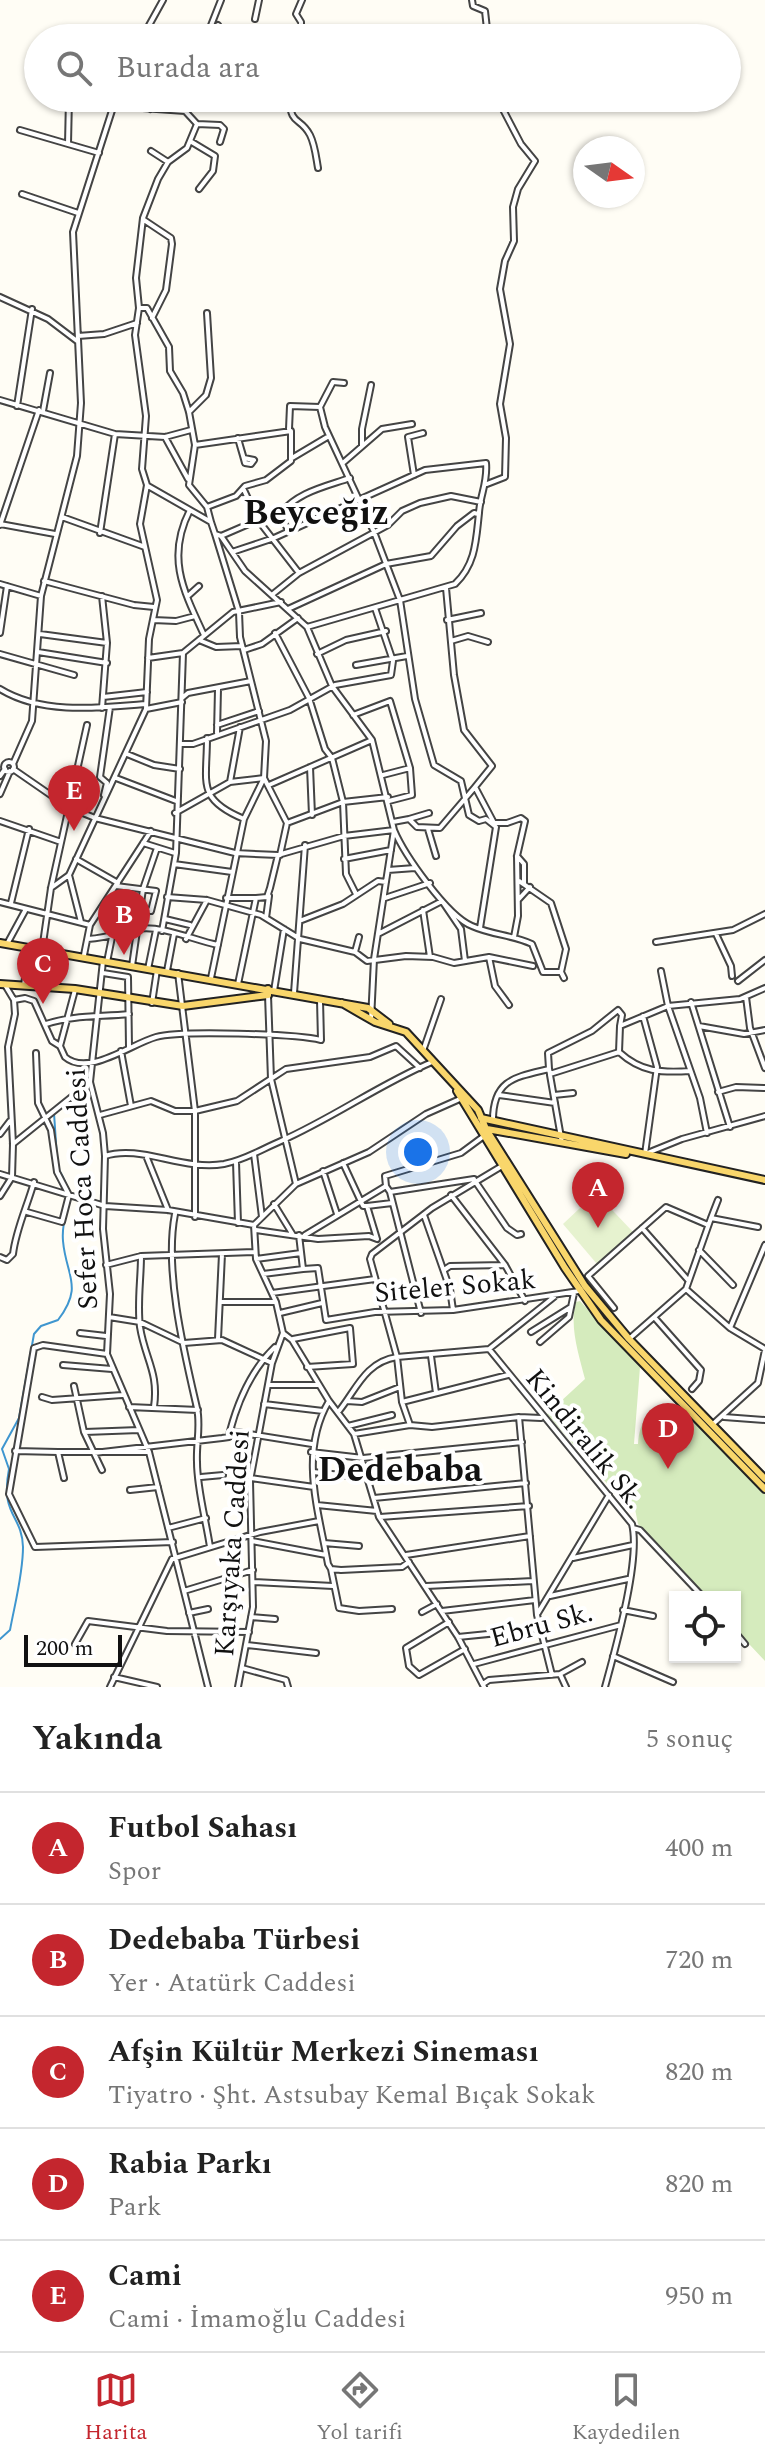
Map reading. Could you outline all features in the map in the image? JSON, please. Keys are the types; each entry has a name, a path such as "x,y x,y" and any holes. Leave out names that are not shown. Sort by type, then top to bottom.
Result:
{"main road":[{"path":"4,944 84,955 270,992"},
{"path":"3,985 75,989 183,1006 270,992 294,993 374,1010 392,1026"},
{"path":"342,1003 371,1020 406,1032 424,1048 482,1127 580,1290 765,1479"},
{"path":"436,1064 478,1110 493,1118 561,1140 765,1182"},
{"path":"478,1110 482,1127 502,1166 601,1320 765,1489"},
{"path":"482,1127 493,1118"},
{"path":"482,1127 645,1154 765,1182"}],"street":[{"path":"213,24 221,0"},
{"path":"255,19 259,0"},
{"path":"301,24 296,14 302,0"},
{"path":"472,0 473,6 485,11 486,24"},
{"path":"149,24 161,1"},
{"path":"68,144 69,112"},
{"path":"0,794 29,732 41,596 55,534 74,474 80,424 72,249 78,213 112,112"},
{"path":"186,112 197,124 220,125 224,129 220,142"},
{"path":"289,112 292,120 309,132 318,168"},
{"path":"487,484 505,477 502,461 506,438 500,404 510,344 500,289 505,261 514,241 513,207 535,161 521,144 504,112"},
{"path":"51,888 69,875 146,707 148,658 155,607 140,524 147,485 142,469 146,407 136,345 139,308 136,278 143,218 168,162 187,148 197,124"},
{"path":"20,130 99,153"},
{"path":"190,141 215,156 213,171 199,189"},
{"path":"151,151 168,162"},
{"path":"22,194 78,213"},
{"path":"143,218 144,222 171,238 172,244 166,290 152,318"},
{"path":"0,297 32,309 78,339 137,323"},
{"path":"139,308 147,308 169,347 170,371 183,393 189,412 195,445 188,479"},
{"path":"17,406 32,309"},
{"path":"189,412 206,395 211,378 207,313"},
{"path":"50,373 41,410 0,525 55,534"},
{"path":"344,383 333,382 320,407 329,436 374,532 400,600 407,656 434,765 461,781 469,815 479,821 486,819 496,827 479,929"},
{"path":"362,447 362,429 371,385"},
{"path":"0,400 115,434 165,437 192,429"},
{"path":"292,458 290,406 320,407"},
{"path":"343,462 386,427 412,424"},
{"path":"195,445 289,429"},
{"path":"414,475 408,437 423,433"},
{"path":"100,533 115,434"},
{"path":"207,507 236,496 243,489 275,474 292,458 329,436"},
{"path":"165,437 207,507 218,535 245,571 307,627 332,686 372,740 394,830 403,852 430,883 461,929 465,961"},
{"path":"238,438 244,458 251,464 251,456"},
{"path":"232,552 274,538 414,475 437,467 483,461 487,484 478,514 477,541 470,565 462,577 446,588 307,627"},
{"path":"289,531 279,515 284,508 302,494 350,478"},
{"path":"147,485 211,522"},
{"path":"243,489 258,520 299,573"},
{"path":"273,594 299,573 392,522 402,511 439,497 464,496 481,502"},
{"path":"190,510 180,530 176,553 193,594 195,616 204,635"},
{"path":"288,609 386,564 431,556 457,526 474,513 478,514"},
{"path":"62,517 145,547"},
{"path":"218,535 258,520"},
{"path":"211,978 244,819 264,778 266,741 243,648 239,612 218,535"},
{"path":"44,581 155,607"},
{"path":"0,584 41,596"},
{"path":"0,633 7,586"},
{"path":"193,594 199,586"},
{"path":"409,819 417,827 440,828 492,766 464,730 447,620 446,588"},
{"path":"102,596 107,643 102,708"},
{"path":"148,658 183,653 233,612 281,602"},
{"path":"182,744 290,710 332,686 391,675 393,658 375,607"},
{"path":"447,620 481,613"},
{"path":"153,620 176,621 195,616"},
{"path":"199,640 216,647 243,648 262,644 298,618"},
{"path":"317,654 346,640 386,631"},
{"path":"275,633 309,698 325,749 332,758 343,802 344,859 356,894"},
{"path":"40,634 107,643"},
{"path":"451,641 468,636 488,642"},
{"path":"38,652 107,663"},
{"path":"148,969 165,919 176,853 174,836 182,744 183,653"},
{"path":"0,654 74,675"},
{"path":"356,665 407,656"},
{"path":"0,689 32,702 102,708 146,707 182,700 188,693 251,681"},
{"path":"217,733 218,689"},
{"path":"103,697 147,692"},
{"path":"287,823 343,802 412,795 410,768 390,701 353,715"},
{"path":"104,801 107,783 100,777 110,707"},
{"path":"217,725 259,711"},
{"path":"37,987 51,888 87,725"},
{"path":"230,782 240,727"},
{"path":"207,738 207,794 214,803 244,819"},
{"path":"269,785 372,740"},
{"path":"127,754 154,765 180,769"},
{"path":"0,757 68,807 95,818 235,853 279,855 344,836 394,830"},
{"path":"7,779 0,775 10,767"},
{"path":"310,767 312,815"},
{"path":"382,775 410,768"},
{"path":"116,778 176,801"},
{"path":"175,813 230,782 264,778"},
{"path":"226,898 267,897 270,888 287,823 264,778"},
{"path":"475,787 494,823 521,818 525,821 517,856 524,864 514,937"},
{"path":"393,822 429,813"},
{"path":"0,821 61,842"},
{"path":"11,903 29,829"},
{"path":"428,829 436,856"},
{"path":"371,1020 374,1010 374,959 394,830"},
{"path":"84,955 90,925 151,831"},
{"path":"143,843 176,853"},
{"path":"294,993 302,920 305,845"},
{"path":"132,966 143,889 157,848"},
{"path":"344,859 391,850"},
{"path":"76,859 117,885 143,889 167,898 207,900 266,918 300,939 355,952 367,961 430,957 454,963 489,957 533,966"},
{"path":"174,864 232,872"},
{"path":"388,870 417,868"},
{"path":"69,875 81,922"},
{"path":"302,920 343,904 378,881 386,882"},
{"path":"442,901 464,922 532,944 543,972 562,975 566,949 555,912 547,898 522,882"},
{"path":"385,898 430,883"},
{"path":"518,900 530,887"},
{"path":"266,918 270,888"},
{"path":"105,903 151,911 155,894"},
{"path":"238,984 256,898"},
{"path":"186,939 207,900"},
{"path":"378,934 442,901"},
{"path":"0,902 90,925"},
{"path":"4,944 26,909"},
{"path":"423,910 429,929 430,957"},
{"path":"656,942 733,930 765,914"},
{"path":"165,919 191,925"},
{"path":"87,939 112,937 138,929 159,930 218,945"},
{"path":"284,929 270,992 271,1079 283,1140 296,1184"},
{"path":"167,971 174,934"},
{"path":"716,934 731,966 732,976"},
{"name":"Sefer Hoca Caddesi","path":"112,937 99,994 90,1082 100,1115 105,1156 107,1354 149,1452 208,1687"},
{"path":"355,952 359,937"},
{"path":"24,986 29,948"},
{"path":"489,957 495,986 509,1005"},
{"path":"738,981 765,960"},
{"path":"152,1003 157,970"},
{"path":"661,971 668,1006 707,1133"},
{"path":"103,973 128,977 129,1047"},
{"path":"178,973 195,1111 195,1217"},
{"path":"0,1196 12,1177 8,1047 15,1022 14,1000 3,985"},
{"path":"620,1026 668,1006 746,997 765,988"},
{"path":"60,1046 75,989"},
{"path":"746,997 765,1068"},
{"path":"14,1000 25,998 34,1001 52,1041 60,1046 69,1061 93,1063 159,1036 287,1034 321,1040 320,998"},
{"path":"424,1048 441,999"},
{"path":"691,1002 730,1127"},
{"path":"561,1140 548,1053 592,1031 618,1010 622,1015 619,1052"},
{"path":"46,1024 69,1016 96,1018 129,1014"},
{"path":"643,1016 657,1061 645,1154 765,1116"},
{"path":"699,1026 754,1034 765,1030"},
{"path":"100,1115 151,1101 175,1111 195,1111 237,1101 286,1069 370,1057 396,1046 420,1068"},
{"path":"121,1051 131,1106"},
{"path":"619,1052 638,1066 656,1072 690,1071"},
{"path":"493,1118 499,1095 509,1079 549,1072 619,1052"},
{"path":"27,1212 62,1222 69,1195 57,1172 51,1130 38,1103 36,1053"},
{"path":"105,1156 126,1151 147,1158 196,1165 236,1161 315,1126 420,1068 436,1064"},
{"path":"13,1144 90,1082"},
{"path":"718,1092 736,1087 765,1088"},
{"path":"554,1095 573,1093"},
{"path":"499,1095 555,1103"},
{"path":"462,1098 426,1114 369,1152 296,1184 274,1204 255,1228 254,1252 280,1313 283,1333 292,1340 329,1401 354,1434 379,1517 449,1622 483,1686 489,1680 560,1674 582,1662"},
{"path":"0,1134 11,1119"},
{"path":"421,1313 385,1176 461,1153 482,1127"},
{"path":"254,1154 262,1217"},
{"path":"147,1158 168,1210"},
{"path":"236,1161 238,1223"},
{"path":"343,1163 363,1206 393,1202"},
{"path":"410,1425 402,1402 397,1357 370,1259 381,1246 451,1195 502,1166"},
{"path":"323,1171 337,1214"},
{"path":"0,1174 105,1206 168,1210 175,1214 318,1239 369,1236 377,1239"},
{"path":"390,1192 465,1178 475,1180 507,1228 517,1235 521,1234"},
{"path":"0,1257 7,1260 13,1254 14,1236 27,1212 34,1182"},
{"path":"299,1235 386,1186"},
{"path":"451,1195 505,1265 525,1301"},
{"path":"629,1339 686,1289 718,1200"},
{"path":"274,1204 299,1235 303,1269"},
{"path":"367,1206 381,1246"},
{"path":"614,1308 588,1276 642,1228 666,1207 708,1225"},
{"path":"175,1214 171,1235 173,1256 184,1343 198,1410 196,1465 210,1547"},
{"path":"424,1215 444,1270 453,1310"},
{"path":"711,1218 758,1227"},
{"path":"642,1228 688,1280"},
{"path":"730,1328 765,1245"},
{"path":"699,1250 733,1285"},
{"path":"106,1265 141,1256 254,1252"},
{"path":"256,1259 301,1253"},
{"path":"218,1339 222,1254"},
{"path":"141,1256 140,1322 144,1348 157,1382 154,1407"},
{"path":"444,1270 450,1266 505,1265"},
{"path":"263,1274 318,1268 322,1303 280,1313"},
{"path":"272,1293 375,1279"},
{"path":"686,1289 730,1328 765,1349 758,1383 713,1424"},
{"path":"540,1342 564,1323 580,1290"},
{"name":"Siteler Sokak","path":"322,1303 326,1320 453,1310 554,1297 580,1290"},
{"path":"339,1411 355,1383 387,1359 489,1349 554,1297"},
{"path":"221,1302 276,1302"},
{"path":"531,1332 571,1307"},
{"path":"108,1317 140,1322 184,1343 218,1339 272,1363"},
{"path":"654,1317 701,1370 699,1381 692,1389"},
{"path":"292,1340 350,1328 353,1364 307,1367"},
{"path":"80,1333 106,1336"},
{"name":"Karşıyaka Caddesi","path":"238,1687 251,1617 253,1570 248,1510 251,1478 272,1363 276,1345 283,1333"},
{"path":"107,1354 43,1345 34,1348 9,1494 35,1547 173,1542"},
{"path":"94,1453 229,1437 237,1407 263,1358 276,1345"},
{"name":"Kindiralik Sk.","path":"489,1349 633,1528 621,1625 605,1687"},
{"path":"431,1356 436,1393"},
{"path":"63,1365 113,1369"},
{"path":"402,1402 482,1385 509,1375"},
{"path":"268,1385 319,1385"},
{"path":"74,1386 84,1432 102,1470"},
{"path":"347,1401 362,1402 400,1387"},
{"path":"42,1397 52,1400 122,1395"},
{"path":"329,1401 311,1452 319,1521 337,1604 343,1610 392,1609"},
{"path":"264,1404 323,1411"},
{"path":"531,1417 532,1405"},
{"path":"129,1407 198,1410"},
{"path":"348,1426 392,1415"},
{"path":"721,1416 765,1420"},
{"path":"519,1417 535,1600 539,1629 547,1644 552,1675"},
{"path":"354,1434 410,1425 432,1427 519,1417 543,1418"},
{"path":"84,1432 139,1430"},
{"path":"230,1431 312,1444"},
{"path":"311,1452 363,1458 522,1442"},
{"path":"15,1451 149,1452"},
{"path":"58,1452 64,1478"},
{"path":"313,1472 369,1478"},
{"path":"200,1477 223,1475"},
{"path":"251,1478 314,1487"},
{"path":"374,1498 526,1483"},
{"path":"130,1490 158,1487"},
{"path":"537,1615 609,1495"},
{"path":"317,1505 377,1511"},
{"path":"379,1517 529,1506"},
{"path":"168,1528 206,1518"},
{"path":"110,1687 169,1563 176,1557 319,1521"},
{"path":"633,1528 640,1530 697,1591"},
{"path":"405,1555 530,1536"},
{"path":"252,1538 326,1555"},
{"path":"324,1543 359,1546"},
{"path":"573,1558 633,1545"},
{"path":"331,1569 402,1567 409,1562"},
{"path":"184,1591 253,1570"},
{"path":"550,1596 628,1579"},
{"path":"426,1586 533,1581"},
{"path":"253,1582 333,1586"},
{"path":"442,1611 535,1600"},
{"path":"422,1612 437,1604"},
{"path":"189,1613 208,1609"},
{"path":"623,1610 653,1616"},
{"path":"251,1617 275,1619"},
{"path":"75,1644 88,1621 136,1629 249,1632"},
{"path":"449,1622 406,1648 409,1666 419,1675 465,1649"},
{"name":"Ebru Sk.","path":"473,1665 495,1657 534,1651 547,1644 621,1625"},
{"path":"458,1637 539,1629"},
{"path":"741,1639 745,1644"},
{"path":"247,1645 316,1653"},
{"path":"613,1656 673,1682"},
{"path":"242,1668 286,1680 288,1687"},
{"path":"560,1674 566,1687"},
{"path":"114,1677 157,1687"}],"green space":[{"path":"596,1193 633,1232 597,1264 563,1224"},
{"path":"580,1301 640,1367 634,1444 638,1444 643,1423 653,1412 679,1411 689,1415 765,1494 765,1661 741,1635 741,1591 700,1591 638,1524 635,1509 629,1509 547,1414 585,1379 574,1331 576,1302"}],"waterway":[{"path":"54,1113 57,1158"},
{"path":"0,1639 10,1630 23,1547 22,1536 9,1506 9,1469 2,1449 19,1418 34,1334 41,1326 58,1320 72,1289 63,1241 69,1200 58,1168"}],"place":[{"name":"Cami","path":"74,831"},
{"name":"Dedebaba Türbesi","path":"124,955"},
{"name":"Afşin Kültür Merkezi Sineması","path":"43,1004"},
{"name":"Futbol Sahası","path":"598,1228"},
{"name":"Rabia Parkı","path":"668,1469"}],"district":[{"name":"Beyceğiz","path":"316,511"},
{"name":"Dedebaba","path":"400,1468"}]}
